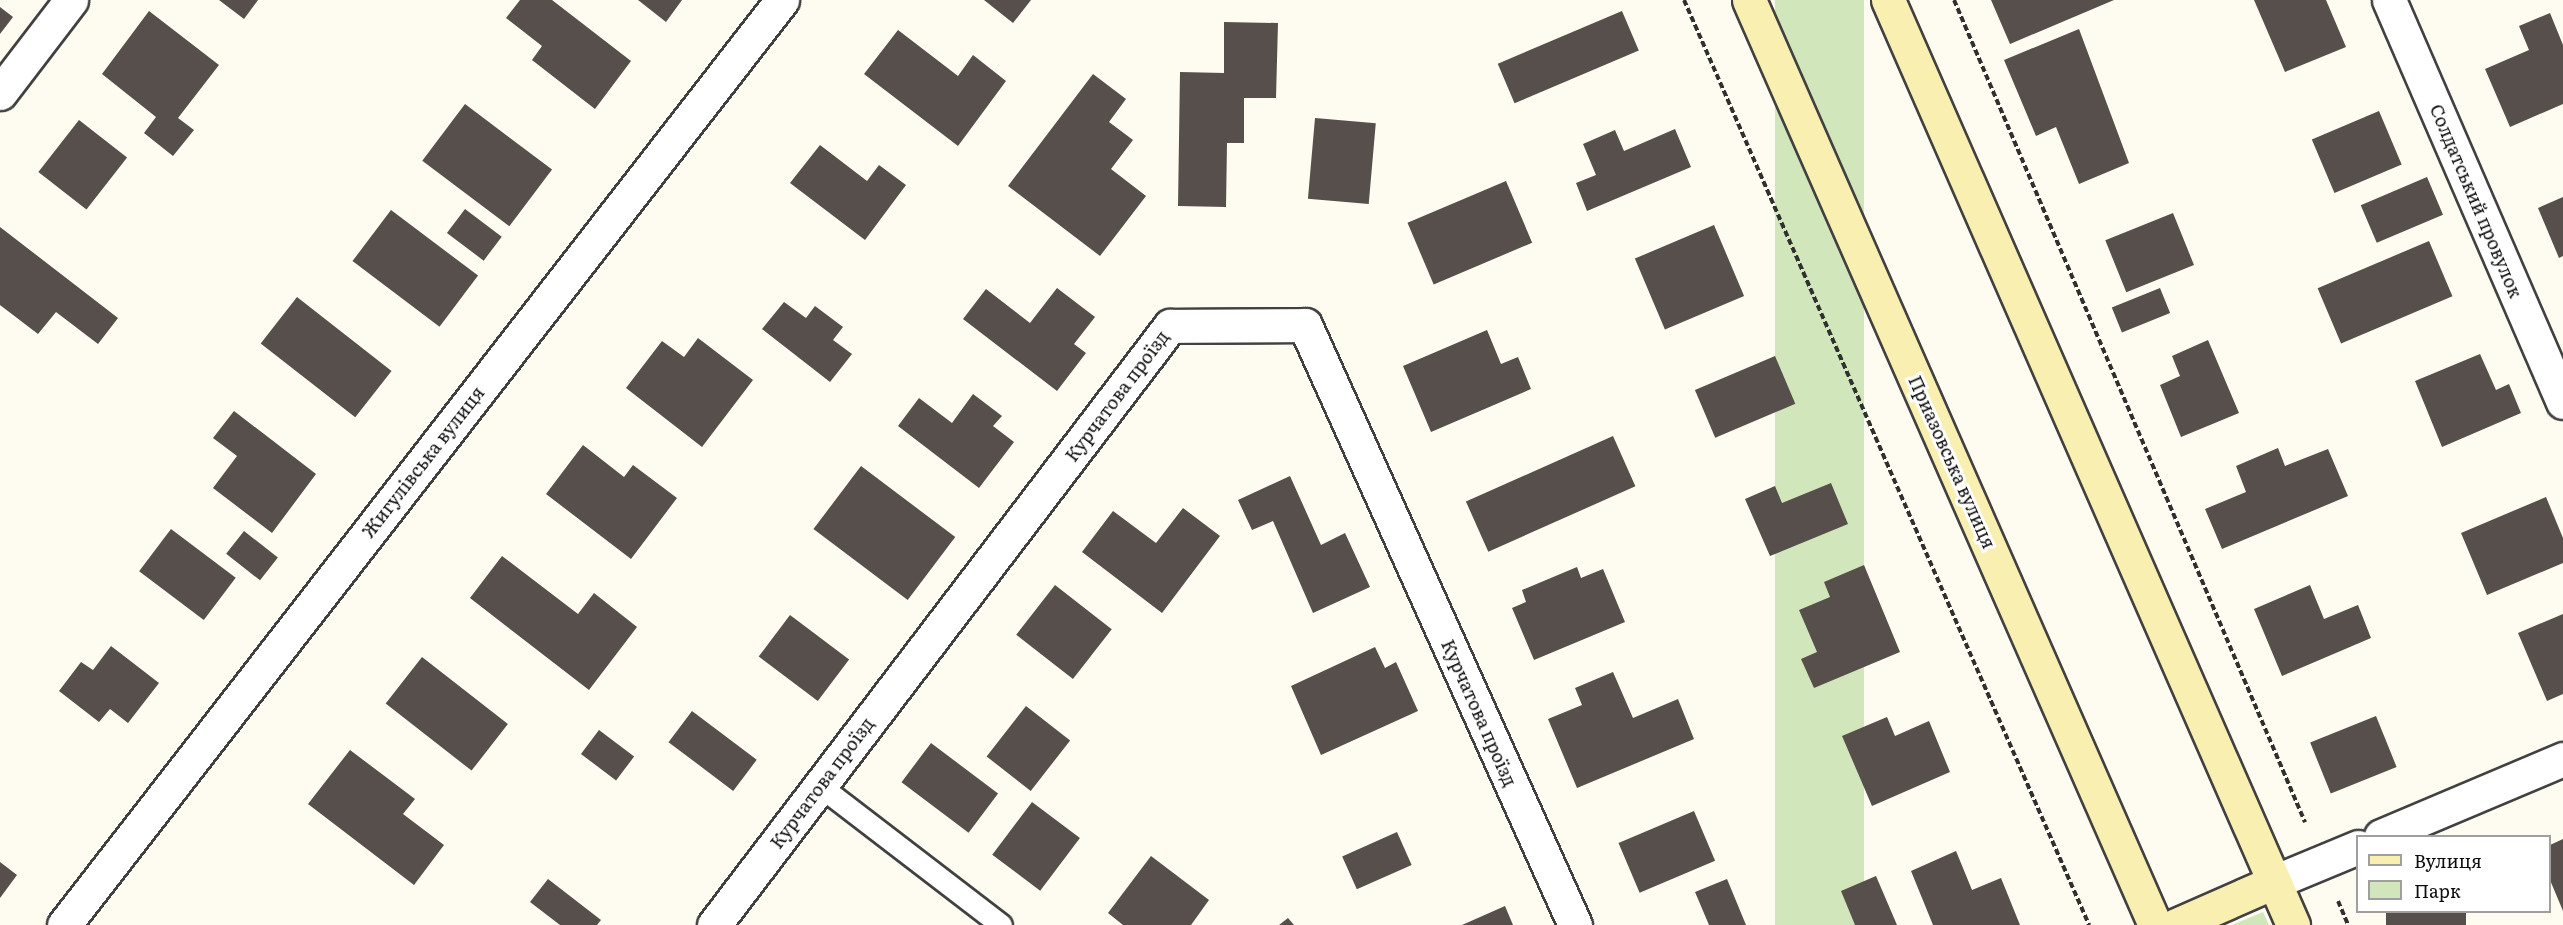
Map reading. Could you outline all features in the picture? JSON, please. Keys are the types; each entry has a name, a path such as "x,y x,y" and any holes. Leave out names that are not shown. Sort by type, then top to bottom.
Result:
{"street":[{"path":"0,93 71,0"},
{"name":"Жигулівська вулиця","path":"64,925 782,0"},
{"name":"Приазовська вулиця","path":"1749,0 2154,925"},
{"path":"1888,0 2293,925"},
{"name":"Солдатський провулок","path":"2389,0 2563,402"},
{"name":"Курчатова проїзд","path":"714,925 1170,326 1305,325 1575,925"},
{"path":"2386,835 2563,759"},
{"path":"2176,925 2356,848"}],"lane":[{"path":"820,786 1001,925"}],"path":[{"path":"1684,0 2089,925"},
{"path":"1954,0 2348,925"}],"green space":[{"path":"1775,0 1864,0 1864,925 1775,925"},
{"path":"2263,912 2269,925 2232,925"}],"building":[{"path":"219,0 258,0 244,19"},
{"path":"520,0 552,0 631,61 595,109 532,60 542,46 506,18"},
{"path":"638,0 682,0 666,22"},
{"path":"984,0 1031,0 1013,23"},
{"path":"1991,0 2114,0 2010,44"},
{"path":"2254,0 2326,0 2346,47 2285,72"},
{"path":"0,7 13,17 0,34"},
{"path":"149,11 219,65 178,118 194,130 173,156 144,133 156,117 102,74"},
{"path":"1622,11 1639,51 1515,103 1498,64"},
{"path":"2550,13 2563,45 2563,104 2510,127 2485,69 2529,50 2519,26"},
{"path":"1224,22 1278,23 1276,98 1244,98 1244,143 1227,143 1226,207 1178,206 1180,72 1224,73"},
{"path":"2079,29 2129,163 2079,184 2056,127 2036,136 2004,60"},
{"path":"898,30 958,76 973,55 1006,81 958,146 864,74"},
{"path":"1093,74 1126,99 1109,122 1133,140 1111,169 1146,196 1100,256 1008,186"},
{"path":"465,104 552,170 509,226 422,161"},
{"path":"2379,111 2402,164 2334,193 2312,140"},
{"path":"1315,118 1376,123 1369,204 1308,199"},
{"path":"79,120 127,158 86,210 38,172"},
{"path":"1675,129 1691,167 1587,211 1576,183 1596,175 1583,144 1615,130 1624,151"},
{"path":"820,145 867,181 879,165 906,185 865,240 790,183"},
{"path":"2427,177 2443,215 2377,243 2361,205"},
{"path":"1506,181 1532,243 1434,284 1408,223"},
{"path":"2563,197 2563,256 2559,258 2538,208"},
{"path":"465,209 502,237 484,261 447,233"},
{"path":"391,210 478,276 440,327 352,261"},
{"path":"2173,213 2194,265 2126,292 2105,240"},
{"path":"1714,225 1744,296 1665,329 1635,259"},
{"path":"0,227 118,318 98,344 56,312 38,334 0,305"},
{"path":"2429,241 2452,296 2341,344 2318,288"},
{"path":"1057,288 1095,317 1074,344 1086,353 1057,391 963,319 986,289 1030,323"},
{"path":"2160,288 2170,313 2122,333 2112,307"},
{"path":"297,297 392,371 355,417 261,343"},
{"path":"784,302 806,318 815,306 843,327 833,340 852,354 830,382 762,329"},
{"path":"1487,330 1501,364 1518,357 1531,389 1431,432 1403,366"},
{"path":"698,338 753,380 702,447 626,388 662,341 684,357"},
{"path":"2208,340 2239,413 2181,437 2160,385 2180,376 2172,356"},
{"path":"2480,354 2496,390 2509,384 2521,413 2442,447 2415,381"},
{"path":"1775,356 1795,404 1715,438 1695,390"},
{"path":"973,394 1002,416 993,426 1014,442 979,488 898,426 919,398 952,423"},
{"path":"234,411 316,474 272,533 213,488 237,456 213,438"},
{"path":"1613,436 1635,486 1488,552 1466,501"},
{"path":"583,445 624,477 633,465 677,498 631,559 546,494"},
{"path":"2278,448 2285,466 2328,449 2348,496 2222,549 2205,509 2246,492 2236,466"},
{"path":"861,466 955,537 908,600 813,529"},
{"path":"1290,476 1321,545 1345,533 1370,587 1313,613 1273,521 1252,530 1238,500"},
{"path":"1831,483 1848,524 1770,556 1745,499 1775,486 1782,503"},
{"path":"2546,497 2563,538 2563,563 2487,595 2461,533"},
{"path":"1183,508 1220,536 1162,613 1082,552 1113,511 1156,543"},
{"path":"171,529 236,578 204,620 139,571"},
{"path":"244,531 278,557 260,580 226,554"},
{"path":"502,556 578,614 594,593 637,627 589,690 470,598"},
{"path":"1864,565 1900,652 1814,688 1801,659 1817,652 1799,610 1830,597 1824,582"},
{"path":"1577,567 1581,578 1603,569 1625,622 1534,660 1512,608 1526,602 1522,590"},
{"path":"1055,585 1112,629 1073,679 1016,635"},
{"path":"2310,585 2324,619 2358,605 2371,638 2282,676 2254,609"},
{"path":"2563,614 2563,694 2547,701 2518,633"},
{"path":"790,615 849,660 818,701 759,657"},
{"path":"111,646 159,683 128,723 110,709 99,722 59,691 81,662 93,670"},
{"path":"1375,647 1385,668 1396,662 1418,711 1321,755 1291,686"},
{"path":"422,657 508,724 472,771 386,703"},
{"path":"1613,672 1633,718 1678,699 1694,739 1577,788 1548,719 1582,705 1575,688"},
{"path":"1026,706 1070,740 1031,791 987,756"},
{"path":"692,711 757,760 733,791 669,742"},
{"path":"2376,716 2397,767 2331,794 2310,743"},
{"path":"1887,717 1895,736 1929,721 1950,772 1872,806 1842,736"},
{"path":"599,730 634,756 616,780 581,754"},
{"path":"931,743 998,794 969,833 902,782"},
{"path":"350,750 415,799 403,814 444,845 414,885 308,804"},
{"path":"1032,802 1080,838 1040,891 992,855"},
{"path":"1694,811 1715,861 1640,893 1619,843"},
{"path":"1397,832 1412,865 1357,889 1342,856"},
{"path":"2563,839 2563,911 2551,882 2551,845"},
{"path":"1956,851 1972,890 2001,878 2020,925 1933,925 1911,871"},
{"path":"1151,856 1209,900 1191,925 1123,925 1108,913"},
{"path":"0,862 17,875 0,898"},
{"path":"1876,876 1897,925 1855,925 1841,891"},
{"path":"548,879 601,920 597,925 560,925 530,902"},
{"path":"1727,879 1746,925 1709,925 1695,892"},
{"path":"1505,906 1513,925 1462,925"},
{"path":"2386,913 2466,913 2466,925 2386,925"},
{"path":"1288,918 1294,925 1279,925"}]}
